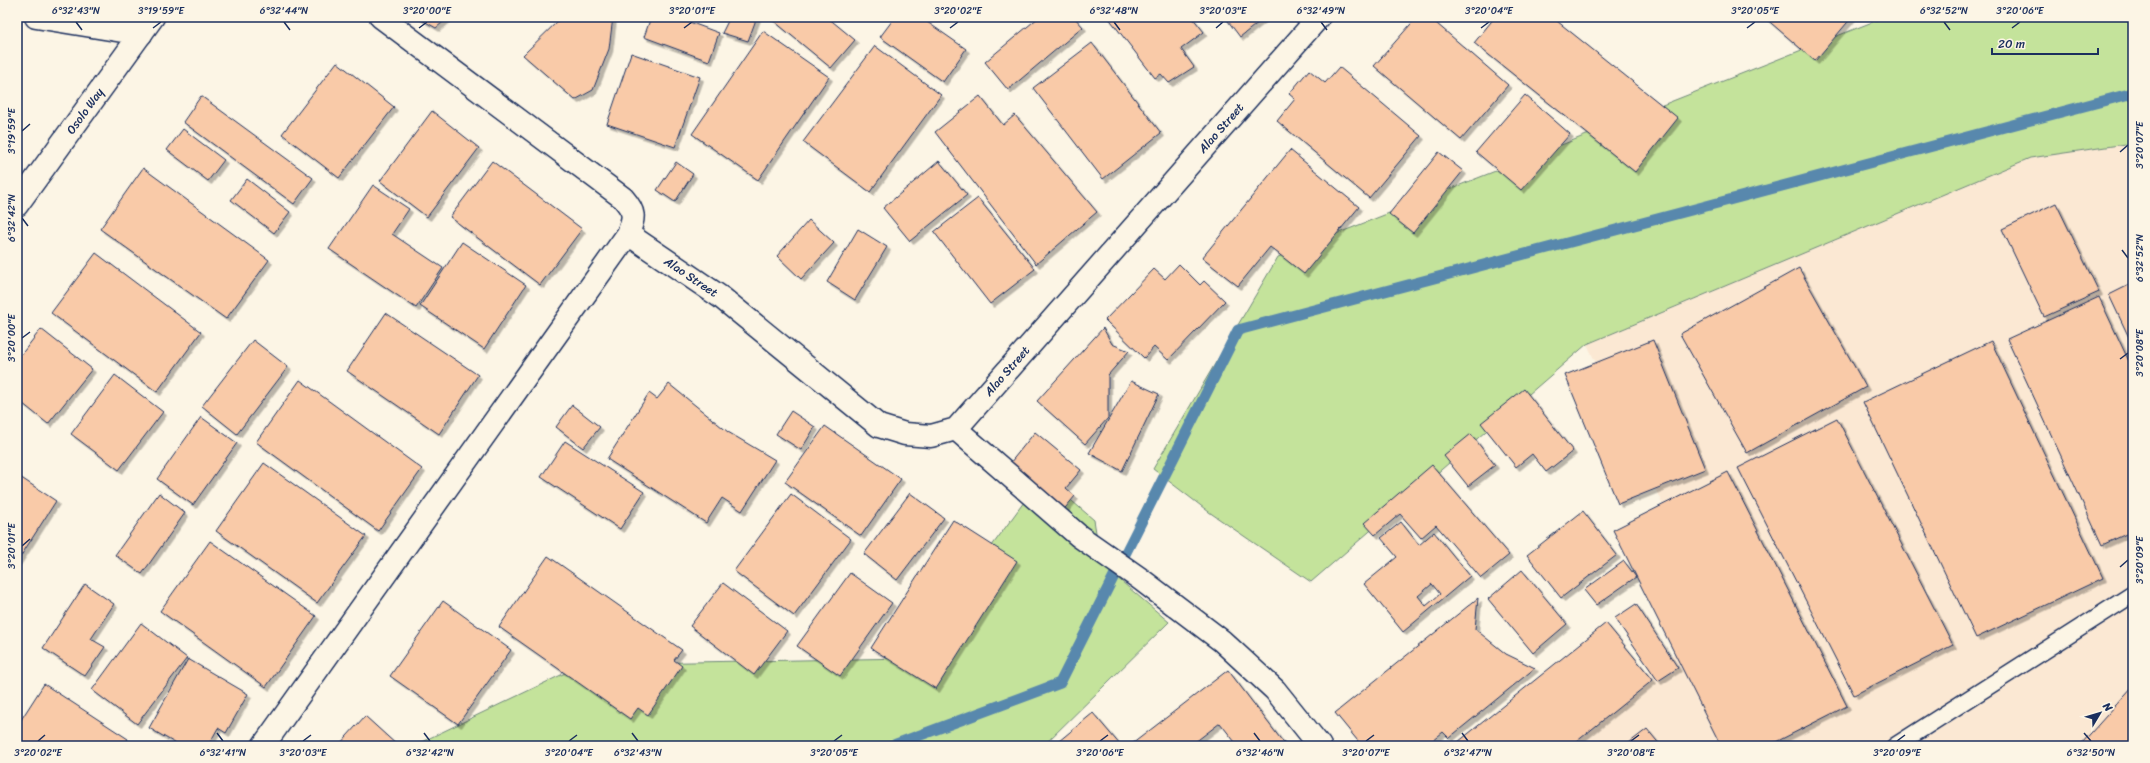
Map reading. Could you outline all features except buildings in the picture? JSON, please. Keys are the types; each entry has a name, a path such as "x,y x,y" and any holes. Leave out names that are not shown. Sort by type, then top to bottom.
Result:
{"street":[{"path":"36,17 147,26"},
{"path":"263,746 628,234 634,217 631,207 623,198 381,17"},
{"name":"Alao Street","path":"628,234 722,298 879,426 905,434 930,436 956,429 1319,17"},
{"name":"Osolo Way","path":"17,205 147,26"},
{"path":"956,429 1078,536 1139,578 1222,641 1275,690 1320,746"}],"lane":[{"path":"1895,746 2133,594"}],"shaded area":[{"path":"2133,143 2133,746 1555,746 1717,620 1587,344 2030,158"}],"green space":[{"path":"1885,17 2133,17 2133,143 2030,158 1587,344 1311,582 1209,512 1153,469 1278,257"},
{"path":"1043,476 1094,520 1101,564 1169,622 1043,746 413,746 584,664 910,658"}],"waterway":[{"path":"891,746 1060,683 1238,330 2133,93"}]}
